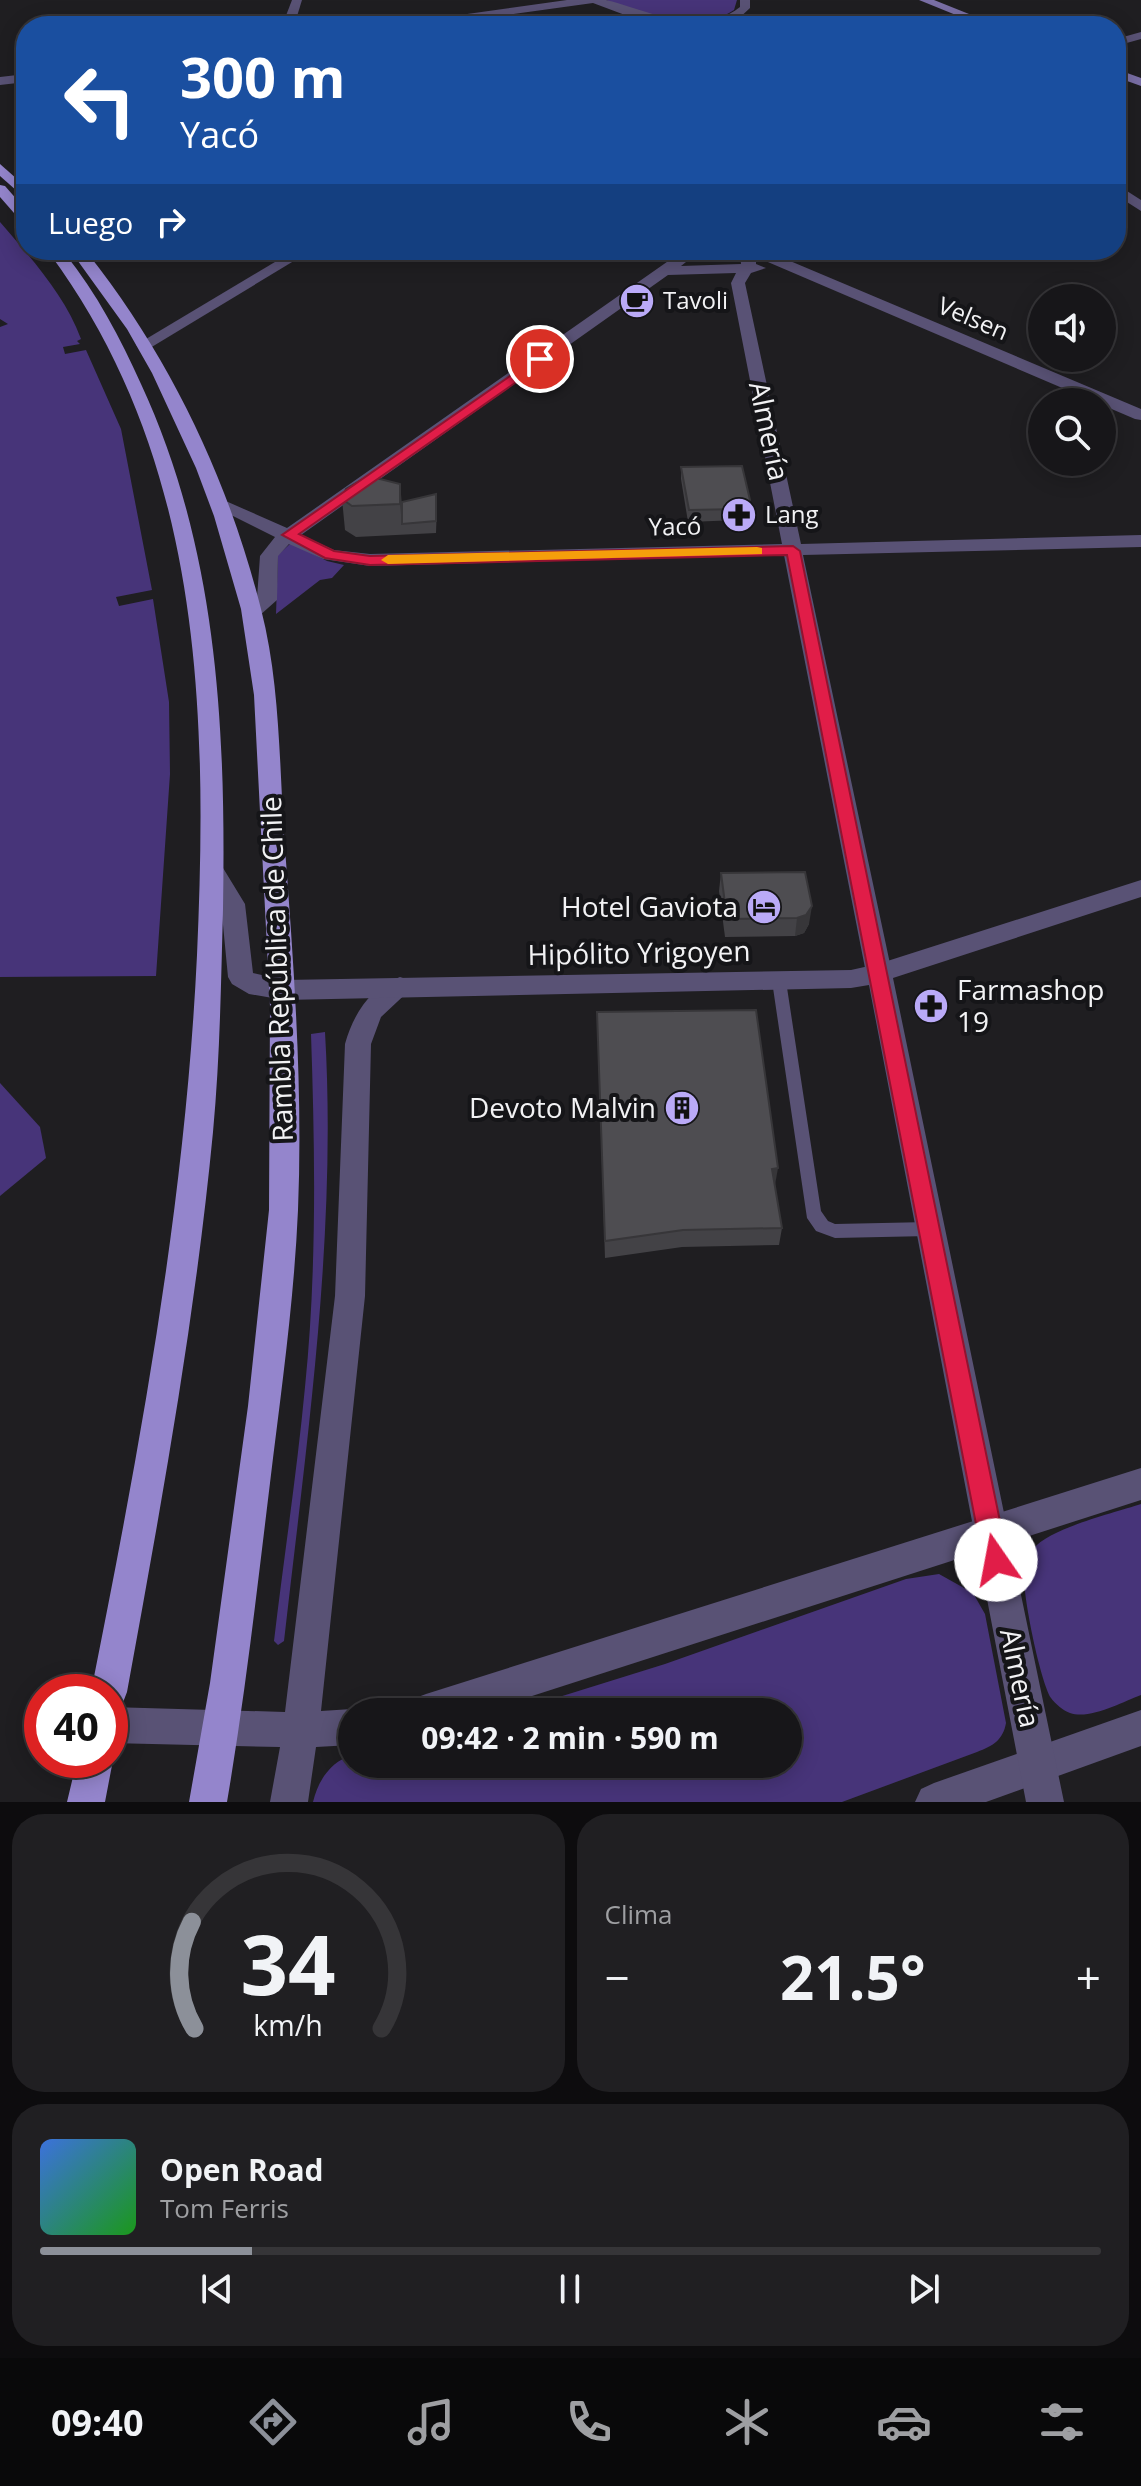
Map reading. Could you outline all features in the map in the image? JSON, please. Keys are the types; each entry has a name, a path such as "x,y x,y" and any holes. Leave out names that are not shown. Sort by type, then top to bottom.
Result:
{"main road":[{"path":"924,0 966,16"},
{"path":"0,168 16,185"},
{"path":"1,190 16,207"},
{"name":"Rambla República de Chile","path":"62,260 102,320 133,379 159,441 180,511 206,641 215,773 199,1128 182,1277 149,1490 113,1674"},
{"name":"Rambla República de Chile","path":"86,260 144,345 187,427 222,506 252,612 264,699 284,990 285,1173 278,1299 222,1728 208,1802"},
{"path":"86,1802 91,1778"}],"street":[{"path":"476,16 593,0 638,16"},
{"path":"144,345 288,260"},
{"path":"252,612 267,600 271,549 681,260"},
{"path":"713,260 719,270"},
{"name":"Almería","path":"750,260 742,276 793,551 1045,1802"},
{"name":"Velsen","path":"773,260 1141,415"},
{"name":"Velsen","path":"666,271 719,270 742,276 787,266"},
{"name":"Yacó","path":"222,506 330,555 370,560 1141,541"},
{"name":"Hipólito Yrigoyen","path":"212,869 233,904 241,977 249,984 284,990 836,980 879,973 1141,888"},
{"path":"289,1802 301,1730 350,1296 358,1044 362,1026 372,1007 400,987"},
{"path":"470,1698 1141,1484"},
{"path":"128,1725 301,1730 338,1728"},
{"path":"934,1802 1141,1728"}],"lane":[{"path":"779,981 813,1213 822,1226 835,1231 929,1229"}],"shaded area":[{"path":"606,0 737,0 734,10 722,16 653,16"},
{"path":"0,222 16,241 16,260 32,260 66,307 81,339 77,341 80,344 63,347 65,354 86,350 121,429 152,590 116,597 119,606 153,599 169,702 170,774 156,976 0,977 0,327 8,324 0,319"},
{"path":"291,543 327,561 344,565 332,578 320,580 276,614 278,555"},
{"path":"325,1032 327,1184 318,1337 284,1641 278,1645 274,1641 302,1419 312,1299 314,1166 311,1034"},
{"path":"0,1083 40,1127 46,1158 0,1196"},
{"path":"1141,1504 1141,1695 1096,1712 1070,1713 1051,1698 1042,1675 1027,1604 1026,1563 1033,1549 1053,1534"},
{"path":"939,1574 973,1593 985,1614 1006,1723 996,1742 983,1750 842,1802 313,1802 326,1773 338,1761 338,1778 802,1778 802,1698 556,1698 665,1664 906,1579"}],"building":[{"path":"742,466 750,500 740,509 689,510 681,467"},
{"path":"368,476 400,484 400,504 352,506 342,499 346,489"},
{"path":"436,494 436,521 402,524 402,502"},
{"path":"805,872 812,906 806,915 797,918 727,919 721,873"},
{"name":"Devoto Malvin","path":"756,1010 778,1168 772,1169 782,1228 683,1230 605,1241 597,1012"}],"slow traffic":[{"path":"388,560 757,551"}],"place":[{"name":"Tavoli","path":"637,301"},
{"name":"Lang","path":"739,515"},
{"name":"Hotel Gaviota","path":"764,907"},
{"name":"Farmashop 19","path":"931,1006"},
{"name":"Devoto Malvin","path":"682,1108"}],"route":[{"path":"540,359 289,535 330,555 370,560 793,551 996,1560"}]}
